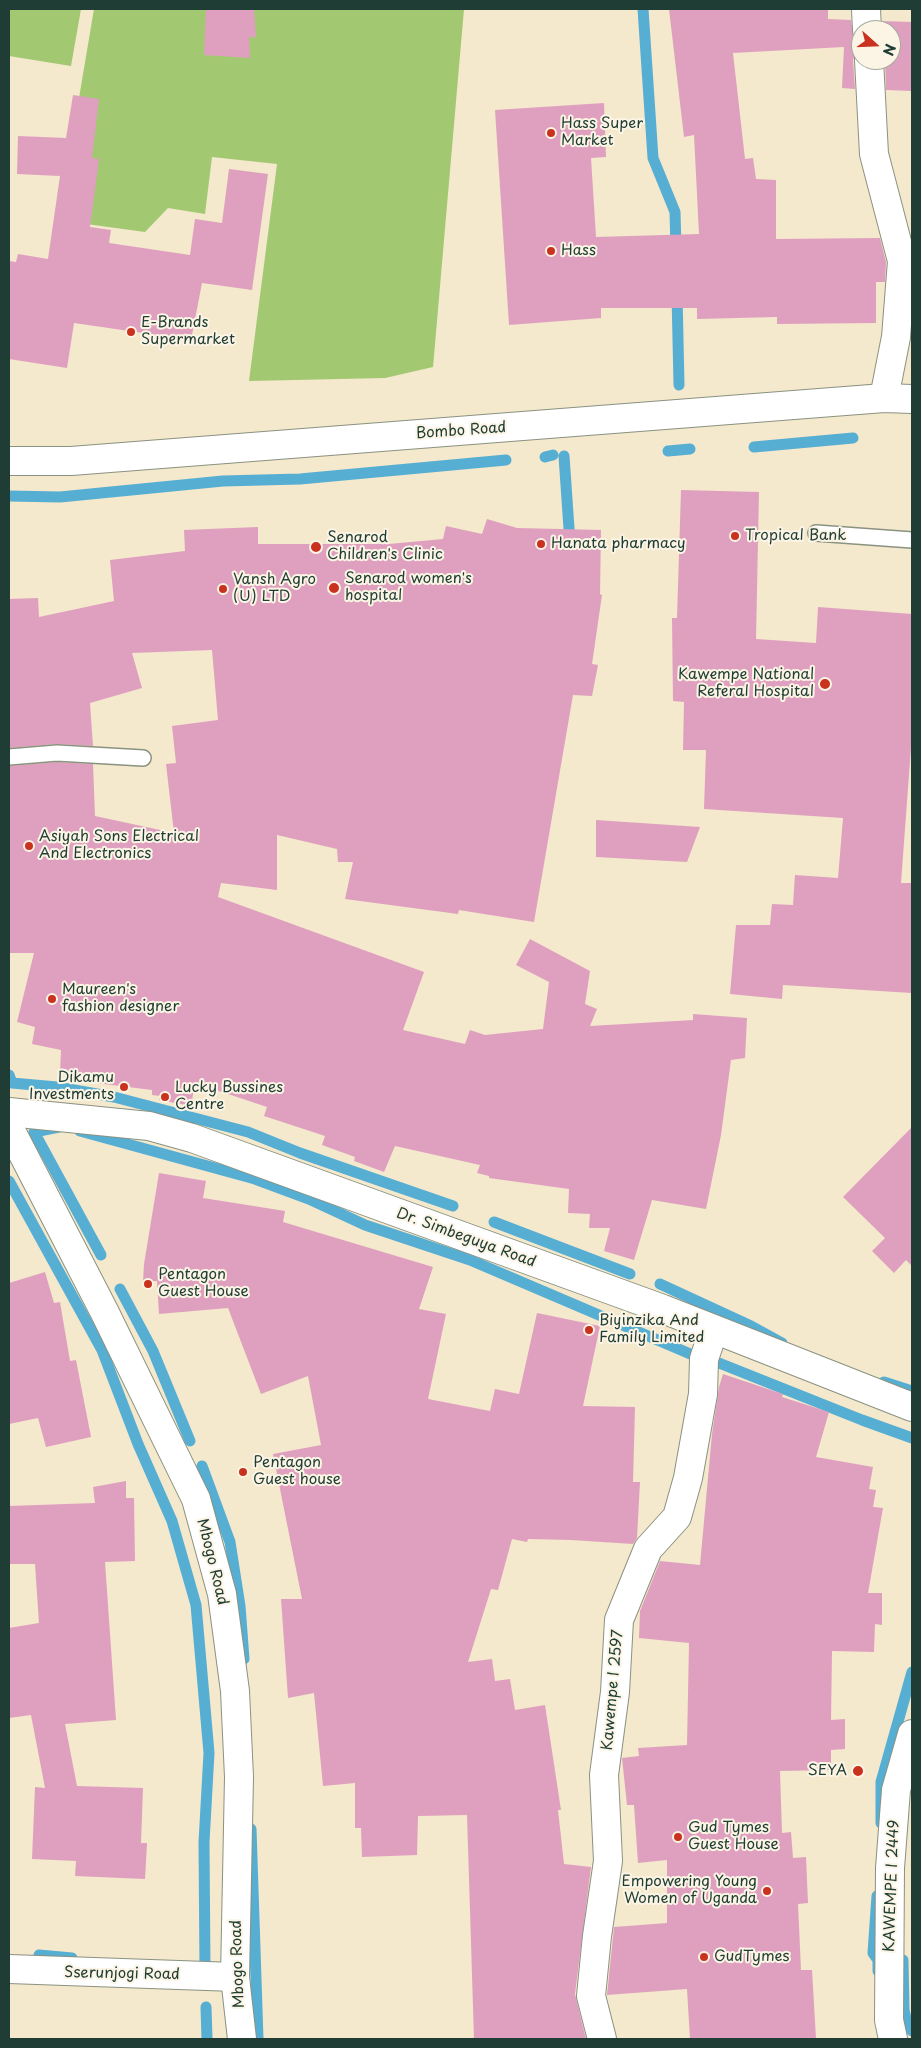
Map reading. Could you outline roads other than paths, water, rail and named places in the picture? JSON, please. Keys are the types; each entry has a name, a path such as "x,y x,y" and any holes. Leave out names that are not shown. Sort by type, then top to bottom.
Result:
{"street":[{"path":"870,70 874,154 902,261 896,337 884,398"},
{"name":"Bombo Road","path":"9,461 71,461 884,398 912,399"},
{"name":"Dr. Simbeguya Road","path":"9,1112 149,1126 192,1138 714,1329 912,1407"},
{"name":"Mbogo Road","path":"9,1128 105,1313 196,1499 222,1594 235,1690 239,1777 235,1977 242,2039"},
{"name":"Kawempe I 2597","path":"602,2039 591,1996 597,1936 608,1861 604,1775 616,1692 619,1620 648,1549 676,1517 688,1478 703,1394 704,1359 714,1329"},
{"name":"KAWEMPE I 2449","path":"893,2039 889,2020 890,1868 896,1790 912,1734"},
{"name":"Sserunjogi Road","path":"9,1969 235,1977"}],"lane":[{"path":"816,533 912,540"},
{"path":"9,757 57,753 143,758"}],"waterway":[{"path":"643,9 653,158 675,212 676,248"},
{"path":"677,294 679,385"},
{"path":"754,447 853,438"},
{"path":"668,451 690,449"},
{"path":"545,457 553,455"},
{"path":"564,456 570,543"},
{"path":"9,496 60,497 223,481 300,479 506,460"},
{"path":"9,1075 12,1083 57,1087 114,1097 248,1132 300,1153 453,1206"},
{"path":"59,1127 34,1132 101,1255"},
{"path":"80,1131 255,1179 309,1199 365,1225 470,1260 695,1356"},
{"path":"9,1181 102,1350 138,1444 172,1521 196,1605 209,1753 204,1842 205,1971 200,1970"},
{"path":"494,1222 630,1274"},
{"path":"660,1284 751,1326 782,1343"},
{"path":"120,1289 153,1351 190,1441"},
{"path":"719,1363 912,1438"},
{"path":"884,1382 912,1391"},
{"path":"202,1466 230,1542 240,1606 244,1659"},
{"path":"881,1823 881,1782 912,1672"},
{"path":"251,1829 258,2039"},
{"path":"877,1896 873,1953 878,1960 878,1971"},
{"path":"39,1955 72,1958"},
{"path":"903,1960 904,2010 907,2023 912,2031"},
{"path":"206,2007 207,2039"}],"place":[{"name":"Hass Super Market","path":"551,133"},
{"name":"Hass","path":"551,251"},
{"name":"E-Brands Supermarket","path":"131,332"},
{"name":"Tropical Bank","path":"735,536"},
{"name":"Hanata pharmacy","path":"541,544"},
{"name":"Senarod Children's Clinic","path":"316,547"},
{"name":"Senarod women's hospital","path":"334,588"},
{"name":"Vansh Agro (U) LTD","path":"223,589"},
{"name":"Kawempe National Referal Hospital","path":"825,684"},
{"name":"Asiyah Sons Electrical And Electronics","path":"29,846"},
{"name":"Maureen's fashion designer","path":"52,999"},
{"name":"Dikamu Investments","path":"124,1087"},
{"name":"Lucky Bussines Centre","path":"165,1097"},
{"name":"Pentagon Guest House","path":"148,1284"},
{"name":"Biyinzika And Family Limited","path":"589,1330"},
{"name":"Pentagon Guest house","path":"243,1472"},
{"name":"SEYA","path":"858,1771"},
{"name":"Gud Tymes Guest House","path":"678,1837"},
{"name":"Empowering Young Women of Uganda","path":"767,1891"},
{"name":"GudTymes","path":"704,1957"}]}
